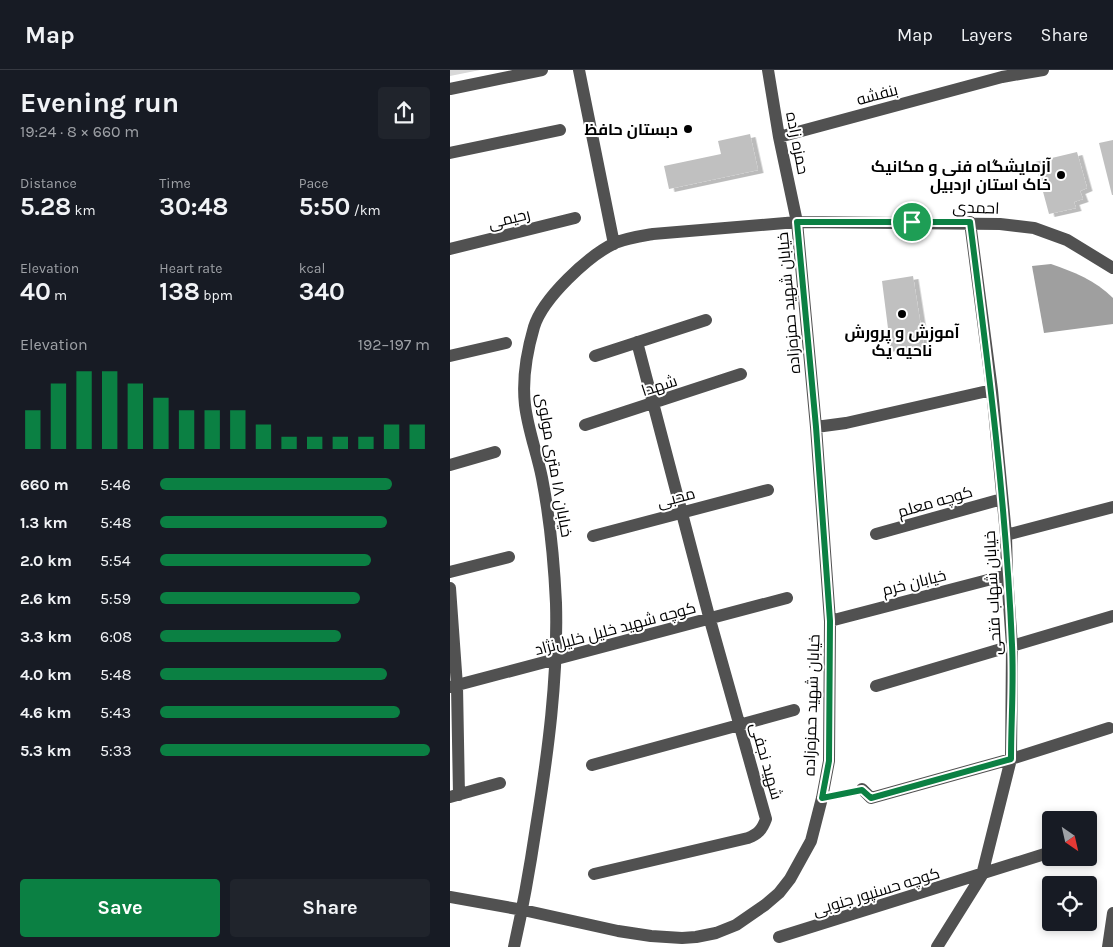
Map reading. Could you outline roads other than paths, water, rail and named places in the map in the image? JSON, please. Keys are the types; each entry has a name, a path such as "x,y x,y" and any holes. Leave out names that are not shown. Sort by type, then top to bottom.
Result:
{"street":[{"path":"450,89 542,70"},
{"path":"579,70 614,244"},
{"name":"حمزه زاده","path":"768,70 779,137 797,222"},
{"name":"بنفشه","path":"779,137 1001,74 1043,70"},
{"path":"450,153 560,130"},
{"name":"رحیمی","path":"450,249 576,218"},
{"name":"خیابان ۱۸ متری مولوی","path":"514,947 523,910 544,777 557,659 552,539 542,477 525,403 527,356 535,325 547,302 564,282 589,261 614,244 653,234 797,222"},
{"name":"احمدی","path":"797,222 970,222 1034,228 1068,240 1113,268"},
{"name":"خیابان شهید حمزه‌زاده","path":"450,897 651,936 682,938 716,933 736,925 751,916 779,893 790,879 811,841 829,761 830,621 816,427 797,222"},
{"name":"خیابان شهاب فتحی","path":"937,947 982,875 1011,759 1012,646 1006,535 992,390 970,222"},
{"path":"595,356 706,320"},
{"name":"شهید نجفی","path":"594,874 748,838 762,829 766,819 710,620 637,342"},
{"path":"450,356 506,343"},
{"name":"شهدا","path":"585,425 742,374"},
{"path":"816,427 846,423 992,390"},
{"path":"450,465 495,452"},
{"name":"محبی","path":"593,536 768,490"},
{"name":"کوچه معلم","path":"876,534 1002,499"},
{"path":"1006,535 1113,507"},
{"path":"450,572 509,557"},
{"name":"خیابان خرم","path":"830,621 1007,575"},
{"path":"450,588 454,687 454,796 500,784"},
{"name":"کوچه شهید خلیل خلیل‌نژاد","path":"454,687 787,598"},
{"path":"876,686 1113,616"},
{"path":"592,764 794,710"},
{"path":"862,790 871,798 1011,759 1110,728"},
{"name":"کوچه حسنپور جنوبی","path":"779,937 1042,855"},
{"path":"1108,947 1113,913"}],"place":[{"name":"دبستان حافظ","path":"688,129"},
{"name":"آزمایشگاه فنی و مکانیک خاک استان اردبیل","path":"1061,175"},
{"name":"آموزش و پرورش ناحیه یک","path":"902,314"}]}
